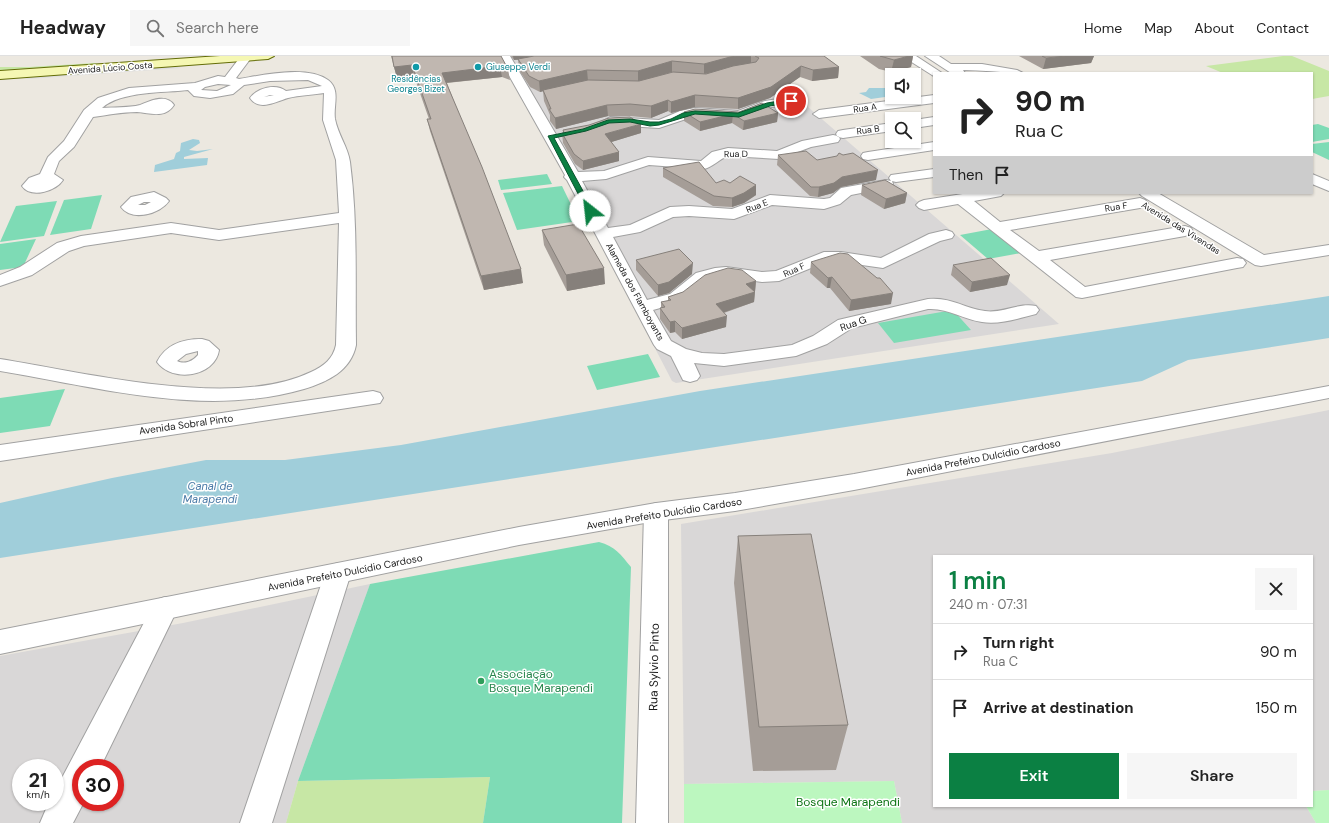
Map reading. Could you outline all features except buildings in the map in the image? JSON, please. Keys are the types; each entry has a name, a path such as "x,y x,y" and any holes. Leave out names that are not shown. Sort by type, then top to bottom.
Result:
{"main road":[{"name":"Avenida Lúcio Costa","path":"0,65 143,56"},
{"name":"Avenida Lúcio Costa","path":"0,75 203,62 268,56"},
{"path":"25,74 94,67 104,63 52,62"}],"street":[{"path":"908,56 934,72"},
{"path":"921,56 952,71 982,67 1011,72"},
{"path":"931,56 952,71"},
{"path":"233,81 235,67 245,58"},
{"path":"203,62 210,77 194,91 209,95 231,90 238,85 233,81"},
{"name":"Alameda dos Flamboyants","path":"513,62 535,98 571,177 603,233 642,307 664,345 679,353"},
{"path":"0,365 172,392 200,394 248,393 283,388 312,380 331,371 343,358 346,345 347,217 342,158 329,119 330,89 326,83 305,77 281,77 233,81"},
{"path":"46,177 53,160 70,144 89,113 102,101 115,96 141,90 201,84"},
{"path":"283,95 330,89"},
{"name":"Rua A","path":"819,114 933,99"},
{"path":"599,124 619,121 659,124 673,120 685,114 695,112 739,115 769,104 791,101"},
{"path":"89,113 142,108"},
{"path":"921,123 933,121"},
{"name":"Rua B","path":"838,137 885,128"},
{"path":"551,136 567,134"},
{"name":"Rua D","path":"571,177 602,176 617,173 634,165 648,161 708,164 717,155 728,152 779,155 807,144 838,137"},
{"path":"868,156 933,146"},
{"name":"Rua E","path":"603,233 634,228 670,212 688,211 734,214 770,200 787,200 824,204 836,200 846,191 933,173"},
{"path":"1313,179 1329,187"},
{"path":"924,205 990,194"},
{"name":"Avenida das Vivendas","path":"1036,257 1082,293 1237,264 1185,231 1144,198 1129,194"},
{"path":"1144,198 1258,260 1266,262 1329,250"},
{"name":"Rua F","path":"997,227 1144,198"},
{"path":"961,199 1036,257 1185,231"},
{"path":"138,232 143,210"},
{"path":"0,282 26,271 63,247 72,244 138,232 178,229 219,235 347,217"},
{"name":"Rua F","path":"642,307 676,298 702,277 715,273 726,272 762,277 779,276 818,258 824,257 841,257 883,263 935,237 946,235"},
{"name":"Rua G","path":"679,353 701,359 724,360 796,350 820,340 845,324 928,304 942,303 983,317 1030,310"},
{"path":"679,353 690,376"},
{"path":"164,427 172,392 188,372 200,394 194,423"},
{"name":"Avenida Prefeito Dulcídio Cardoso","path":"0,642 519,536 656,512 735,502 854,482 1329,392"},
{"name":"Avenida Sobral Pinto","path":"0,453 164,427 373,398"},
{"name":"Rua Sylvio Pinto","path":"652,823 656,512"},
{"path":"256,823 338,573"},
{"path":"89,759 166,608"},
{"path":"56,823 72,792"}],"shaded area":[{"path":"500,56 749,56 1059,324 676,383 672,381 562,169"},
{"path":"172,66 181,68 28,79 22,77"},
{"path":"1329,410 1329,790 1313,791 1313,555 933,555 933,807 1307,807 1316,823 902,823 894,781 684,784 681,524 1112,453"},
{"path":"370,584 298,781 286,823 0,823 0,656 183,623"}],"green space":[{"path":"1292,56 1329,71 1329,96 1313,99 1313,72 1221,72 1206,66"},
{"path":"97,64 0,73 0,67 29,67"},
{"path":"1318,124 1329,128 1329,139 1313,142 1313,125"},
{"path":"1329,142 1329,160 1313,152 1313,144"},
{"path":"547,174 552,184 501,190 498,180"},
{"path":"562,186 579,221 517,230 503,193"},
{"path":"102,195 91,229 50,235 64,200"},
{"path":"57,201 44,236 0,242 16,206"},
{"path":"992,229 1021,253 988,259 960,235"},
{"path":"36,239 23,267 0,270 0,244"},
{"path":"953,310 971,330 894,343 878,323"},
{"path":"648,354 660,377 597,390 587,366"},
{"path":"65,389 50,426 0,433 0,398"},
{"name":"Associação Bosque Marapendi","path":"599,542 614,549 631,567 622,823 483,823 490,777 298,781 370,584"},
{"path":"490,777 483,823 286,823 298,781"},
{"name":"Bosque Marapendi","path":"894,781 902,823 684,823 684,784"},
{"path":"1329,790 1329,823 1316,823 1307,807 1313,807 1313,791"}],"water":[{"path":"869,88 885,88 885,97 871,99 859,93 866,92"},
{"path":"193,139 199,140 200,143 189,150 197,151 213,149 184,157 184,159 208,158 207,165 154,172 155,165 174,159 176,153 180,151 181,143"},
{"name":"Canal de Marapendi","path":"1329,296 1329,338 1188,360 1142,381 0,558 0,503 112,478 206,460 285,460 401,445 700,391"}],"place":[{"name":"Residências Georges Bizet","path":"416,67"},
{"name":"Giuseppe Verdi","path":"478,67"},
{"name":"Associação Bosque Marapendi","path":"481,681"}],"route":[{"path":"590,211 551,136 584,130 608,122 630,121 659,124 673,120 685,114 695,112 739,115 769,104 791,101"}]}
